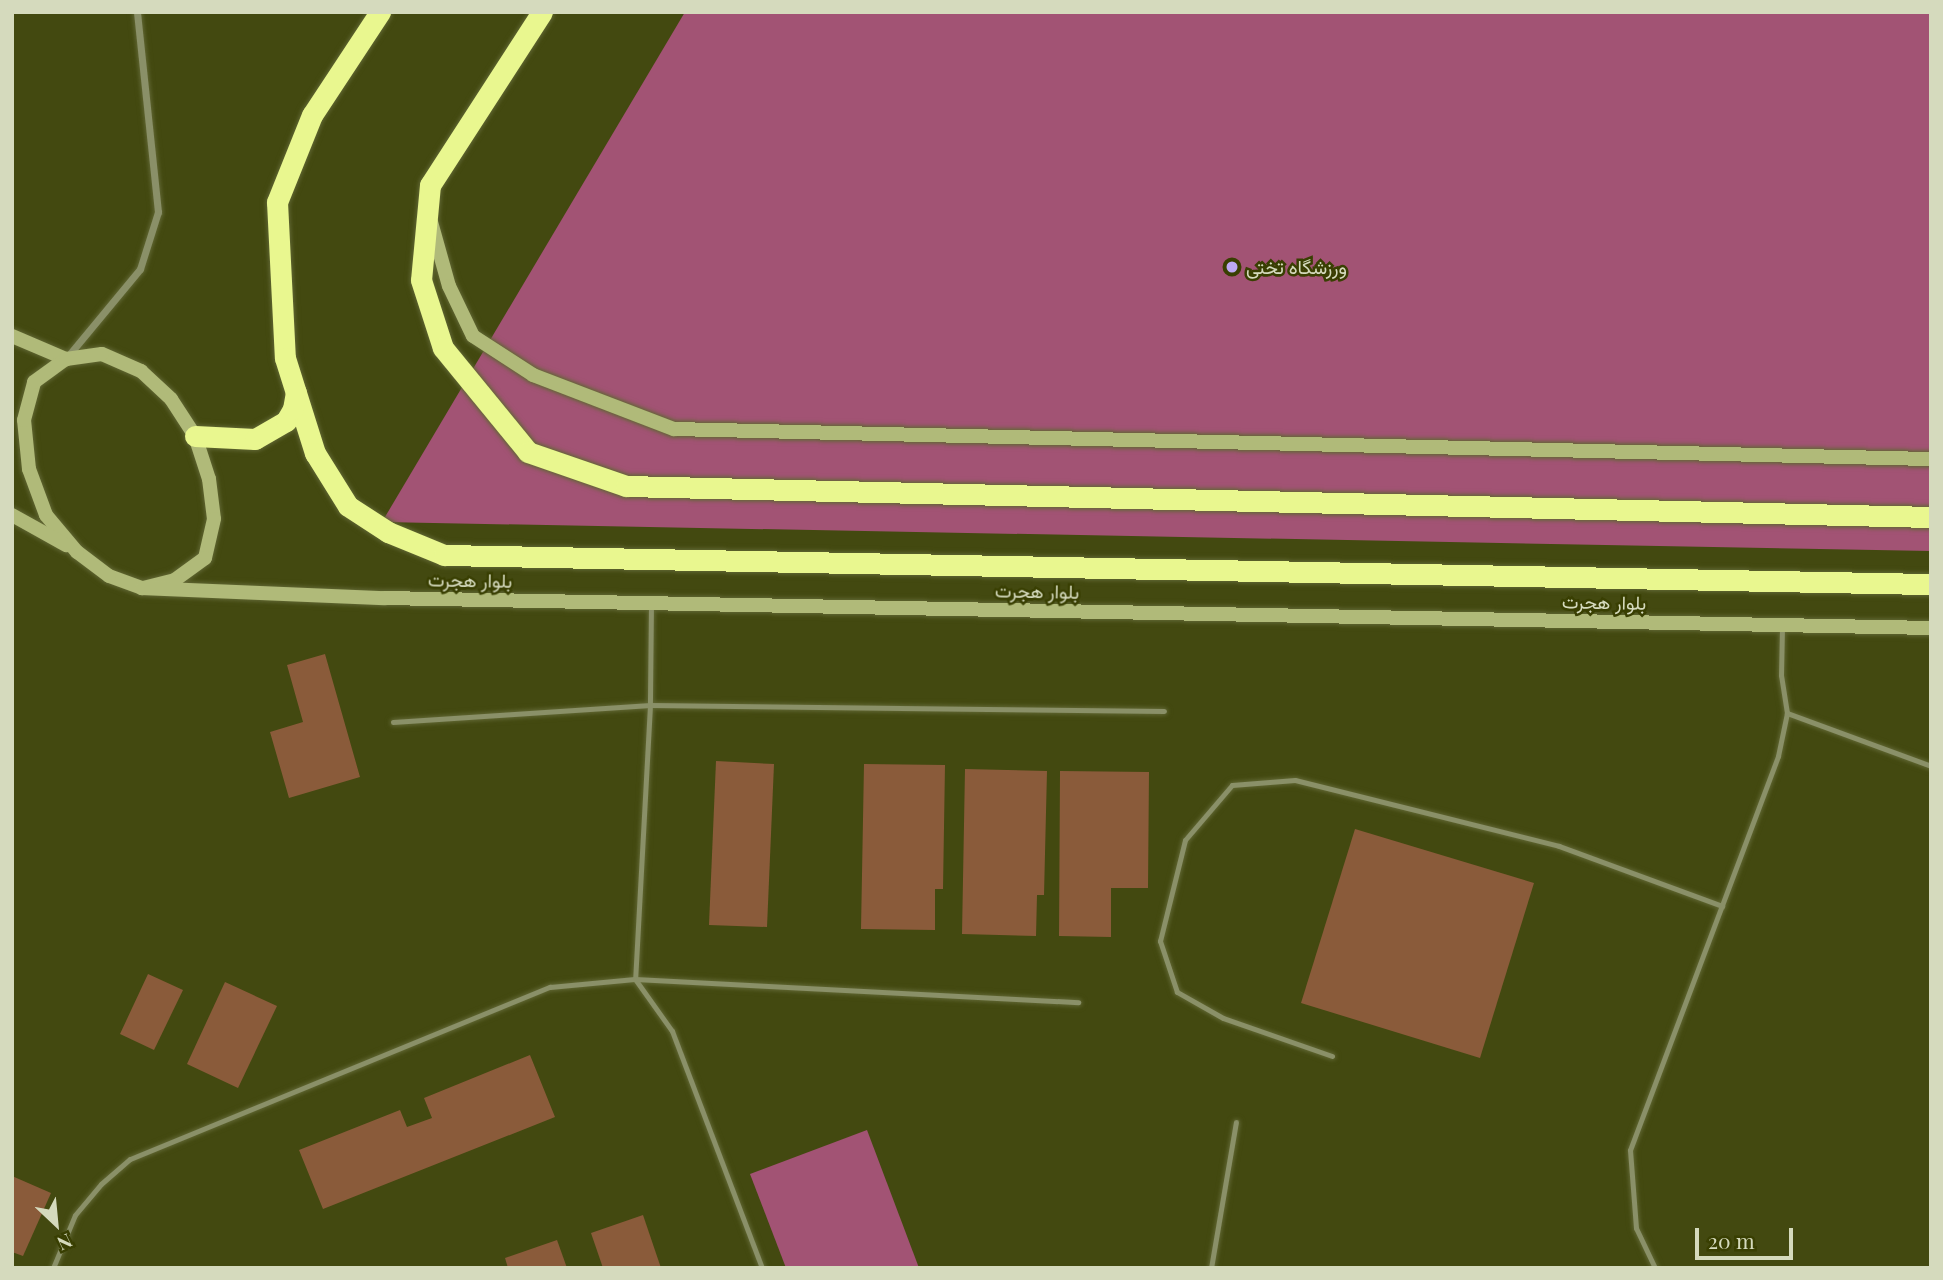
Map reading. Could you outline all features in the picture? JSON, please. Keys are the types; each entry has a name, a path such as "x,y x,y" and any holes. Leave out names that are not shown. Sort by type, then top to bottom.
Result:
{"highway":[{"path":"380,12 312,115 277,202 285,358 314,453 348,506 388,532 444,555 1931,584"},
{"path":"542,12 430,185 421,280 443,348 528,452 626,486 1931,517"},
{"path":"195,436 255,439 286,421 293,409 296,392"}],"main road":[{"path":"430,185 430,219 433,232 449,286 473,336 534,375 674,429 1931,459"},
{"path":"12,336 66,359"},
{"path":"12,514 77,552 109,576 142,588 176,580 205,558 214,519 209,479 195,436 172,400 141,371 102,354 66,359 34,382 24,420 29,469 46,516 77,552"},
{"name":"بلوار هجرت","path":"142,588 651,603 1931,628"}],"street":[{"path":"66,359 140,269 158,212 137,12"}],"lane":[{"path":"651,603 650,705 635,979 672,1031 762,1268"},
{"path":"1655,1268 1636,1228 1630,1150 1778,756 1787,713 1781,675 1782,625"},
{"path":"393,722 650,705 1164,712"},
{"path":"1787,713 1931,766"},
{"path":"1332,1056 1223,1018 1177,992 1160,941 1185,840 1232,785 1295,780 1353,794 1559,846 1722,906"},
{"path":"53,1268 75,1215 102,1184 130,1159 550,987 635,979 1078,1002"},
{"path":"1211,1268 1236,1122"}],"shaded area":[{"name":"ورزشگاه تختی","path":"685,12 1931,12 1931,551 382,522"},
{"path":"867,1130 919,1268 786,1268 750,1174"}],"building":[{"path":"325,654 360,777 289,798 270,732 303,722 287,665"},
{"path":"716,761 774,764 767,927 709,925"},
{"path":"864,764 945,765 943,889 935,889 935,930 861,929"},
{"path":"965,769 1047,771 1044,895 1037,895 1036,936 962,934"},
{"path":"1060,771 1149,772 1148,888 1111,888 1111,937 1059,936"},
{"path":"1355,829 1534,883 1480,1058 1301,1003"},
{"path":"148,974 183,990 154,1050 120,1034"},
{"path":"225,982 277,1006 238,1088 187,1064"},
{"path":"530,1055 555,1117 323,1209 299,1150 400,1110 407,1127 432,1118 424,1098"},
{"path":"12,1176 51,1193 23,1256 12,1252"},
{"path":"643,1215 661,1268 603,1268 591,1233"},
{"path":"557,1240 567,1268 508,1268 505,1258"}],"place":[{"name":"ورزشگاه تختی","path":"1232,267"}]}
